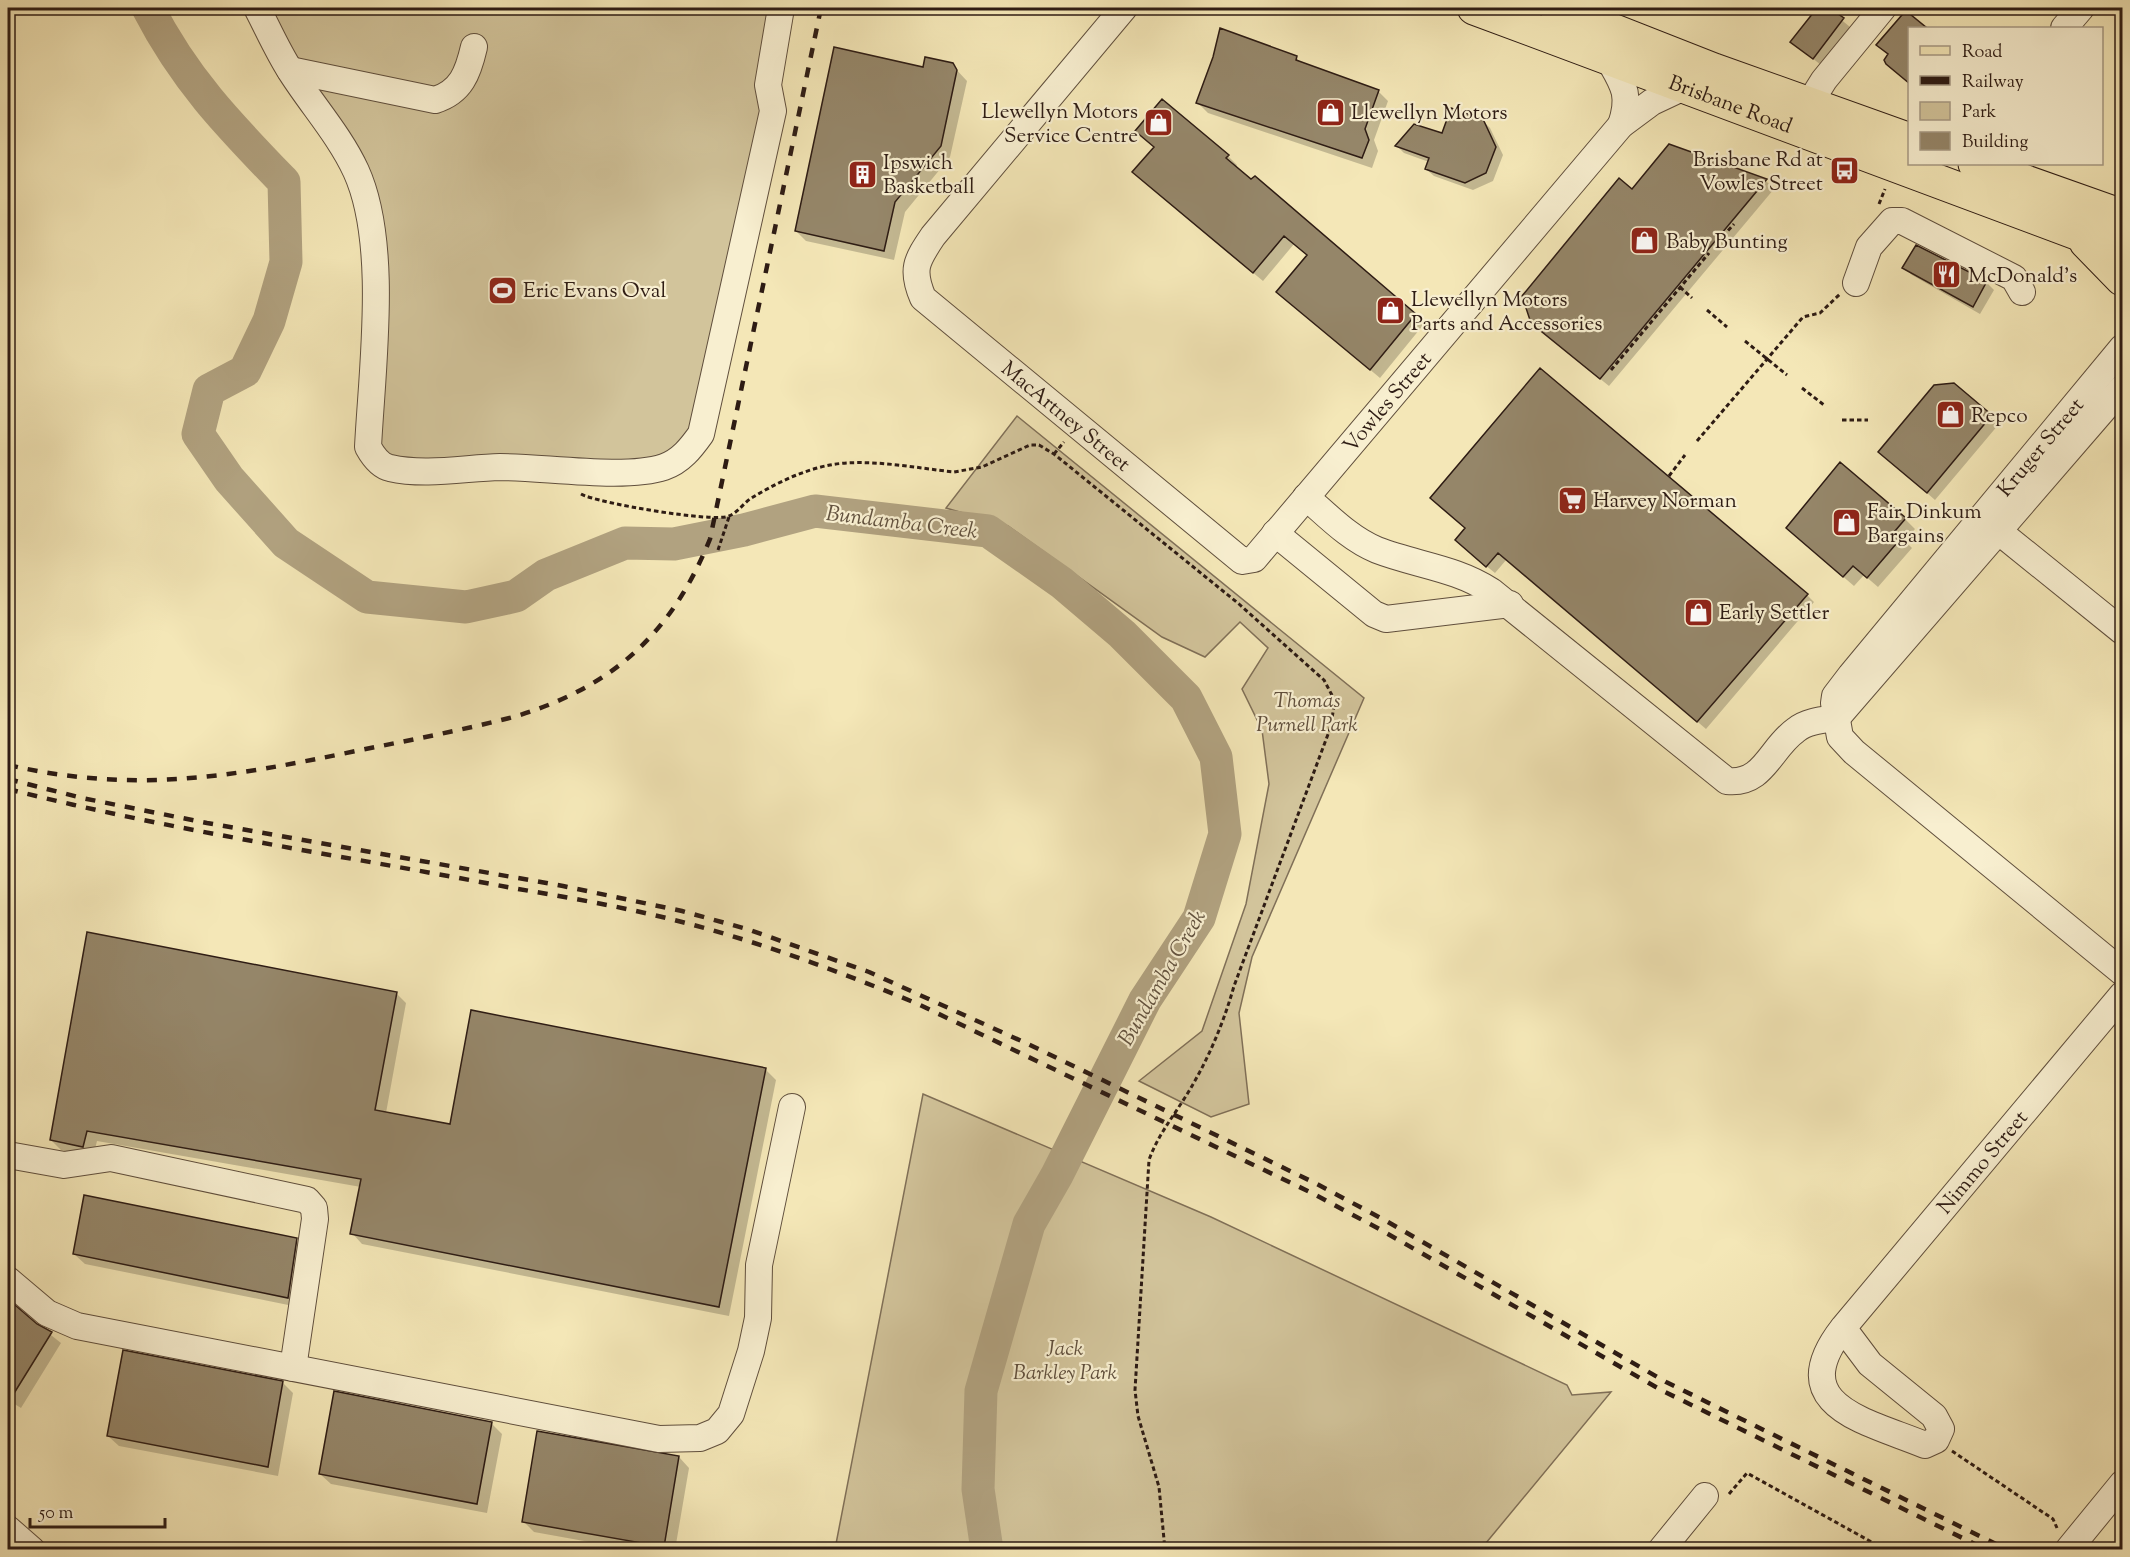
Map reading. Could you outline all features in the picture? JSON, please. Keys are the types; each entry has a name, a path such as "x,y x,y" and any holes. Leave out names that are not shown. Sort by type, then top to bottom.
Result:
{"main road":[{"name":"Brisbane Road","path":"1474,8 2122,250"},
{"name":"Brisbane Road","path":"1556,8 1714,70 1908,139"},
{"path":"1978,165 2122,216"},
{"path":"2078,234 2122,279"}],"street":[{"path":"257,8 290,70 356,171 367,202 373,247 375,297 368,447 373,455 388,468 406,470 562,469 636,472 665,467 683,457 701,434 773,111 768,85 781,8"},
{"name":"MacArtney Street","path":"1124,8 933,236 918,258 915,279 923,298 1242,561"},
{"path":"1809,104 1824,80 1883,8"},
{"path":"2065,27 2081,8"},
{"path":"290,70 435,100 448,96 460,85 468,73 474,48"},
{"path":"1607,56 1626,92 1626,109 1621,125"},
{"name":"Vowles Street","path":"1242,561 1254,559 1621,125 1652,102 1686,86"},
{"path":"1848,288 1869,247 1892,221 1902,221 2014,278 2022,292"},
{"name":"Kruger Street","path":"1836,718 1834,703 1840,689 1990,524 2066,435 2122,348"},
{"name":"Kruger Street","path":"2066,435 2122,388"},
{"path":"1306,497 1348,534 1374,549 1470,578 1510,604 1728,781 1740,782 1752,778 1795,730 1807,724 1836,718 1840,737 1854,752 2122,972"},
{"path":"1990,524 2122,630"},
{"path":"1275,533 1362,604 1386,619 1510,604"},
{"name":"Nimmo Street","path":"1936,1440 1925,1445 1833,1404 1825,1391 1823,1366 1829,1346 2122,995"},
{"path":"8,1280 47,1312 77,1326 659,1439 700,1438 717,1431 731,1414 751,1352 758,1318 759,1265 792,1107"},
{"path":"8,1155 64,1165 111,1158 307,1200 314,1208 315,1219 293,1368"},
{"path":"1843,1328 1870,1364 1934,1416 1941,1429 1936,1440"},
{"path":"2067,1544 2122,1484"},
{"path":"1661,1550 1717,1495"},
{"path":"8,1529 32,1550"}],"path":[{"path":"1723,236 1734,224"},
{"path":"1611,370 1709,253"},
{"path":"1680,287 1692,298"},
{"path":"1697,441 1803,317 1820,313 1848,288"},
{"path":"1707,310 1727,327"},
{"path":"1745,341 1787,375"},
{"path":"1803,388 1824,405"},
{"path":"1842,420 1868,420"},
{"path":"718,550 729,517 750,499 795,475 829,465 850,463 954,472 970,471 1030,445 1039,445 1054,454 1239,604 1324,680 1335,701 1330,729 1234,986 1225,1018 1204,1065 1162,1132 1149,1160 1135,1390 1138,1416 1158,1487 1165,1550"},
{"path":"1670,476 1685,455"},
{"path":"562,469 576,490 596,500 709,519 729,517"},
{"path":"1936,1440 2053,1519 2067,1544"},
{"path":"1717,1495 1747,1473 1886,1550"}],"green space":[{"path":"271,8 773,8 764,119 694,423 677,453 649,465 402,467 372,447 374,233 326,120"},
{"name":"Thomas Purnell Park","path":"1017,416 1364,698 1252,957 1239,1013 1249,1104 1211,1117 1139,1081 1202,1031 1246,904 1269,784 1262,730 1242,689 1268,648 1240,622 1205,657 1162,637 1008,526 946,508"},
{"name":"Jack Barkley Park","path":"923,1094 1211,1217 1567,1385 1572,1395 1611,1392 1481,1549 835,1549"}],"building":[{"path":"1817,8 1829,8 1844,18 1813,59 1790,42"},
{"path":"1908,8 1910,14 1926,27 1908,27 1908,82 1886,64 1884,60 1888,54 1876,45"},
{"path":"1220,28 1297,56 1296,60 1379,90 1365,129 1369,140 1362,158 1196,103 1213,57"},
{"name":"Ipswich Basketball","path":"834,47 923,67 925,57 953,63 957,70 941,146 895,202 884,251 795,231"},
{"path":"1162,99 1229,155 1226,158 1251,179 1255,176 1416,314 1370,370 1276,292 1307,255 1284,236 1253,273 1132,172 1154,147 1135,131"},
{"path":"1451,108 1483,119 1496,147 1486,173 1465,183 1425,169 1429,158 1395,146 1414,124 1442,133"},
{"path":"1669,144 1767,179 1600,379 1531,323 1522,296 1619,178 1632,189"},
{"path":"1916,245 1987,281 1973,307 1902,268"},
{"path":"1540,368 1808,594 1697,722 1498,553 1486,567 1455,540 1465,528 1430,498"},
{"path":"1954,383 1992,415 1927,493 1878,452 1934,385"},
{"name":"Fair Dinkum Bargains","path":"1840,462 1906,518 1895,531 1902,537 1867,578 1853,566 1843,577 1786,528"},
{"path":"87,932 397,992 375,1110 450,1124 471,1010 766,1068 719,1307 350,1234 361,1179 87,1131 83,1147 50,1140"},
{"path":"84,1195 297,1238 288,1298 73,1254"},
{"path":"8,1299 37,1324 52,1332 8,1403"},
{"path":"123,1350 283,1381 268,1467 107,1436"},
{"path":"334,1391 492,1422 477,1504 319,1474"},
{"path":"537,1431 679,1456 664,1547 522,1522"}],"waterway":[{"name":"Bundamba Creek","path":"148,8 177,57 209,100 284,182 286,262 269,321 245,371 209,390 198,434 229,479 286,543 367,597 466,607 516,596 546,575 625,543 674,544 744,530 815,511 988,531 1062,583 1122,634 1186,698 1216,757 1225,834 1199,918 1145,1000 1057,1175 1029,1224 981,1391 978,1489 987,1550"}],"railway":[{"path":"8,765 99,779 141,780 183,779 266,768 437,735 517,716 552,704 583,689 611,672 636,652 677,602 695,572 710,539 821,8"},
{"path":"8,779 82,798 207,823 563,886 682,911 747,929 869,972 1028,1044 1317,1184 1388,1222 1666,1382 2008,1550"},
{"path":"8,789 132,818 639,912 742,939 860,981 918,1004 1312,1193 1661,1390 1987,1550"}],"place":[{"name":"Llewellyn Motors","path":"1330,112"},
{"name":"Llewellyn Motors Service Centre","path":"1159,123"},
{"name":"Brisbane Rd at Vowles Street","path":"1844,171"},
{"name":"Ipswich Basketball","path":"862,174"},
{"name":"Baby Bunting","path":"1645,241"},
{"name":"McDonald's","path":"1947,275"},
{"name":"Eric Evans Oval","path":"502,290"},
{"name":"Llewellyn Motors Parts and Accessories","path":"1390,311"},
{"name":"Repco","path":"1950,415"},
{"name":"Harvey Norman","path":"1572,500"},
{"name":"Fair Dinkum Bargains","path":"1846,523"},
{"name":"Early Settler","path":"1698,612"}]}
